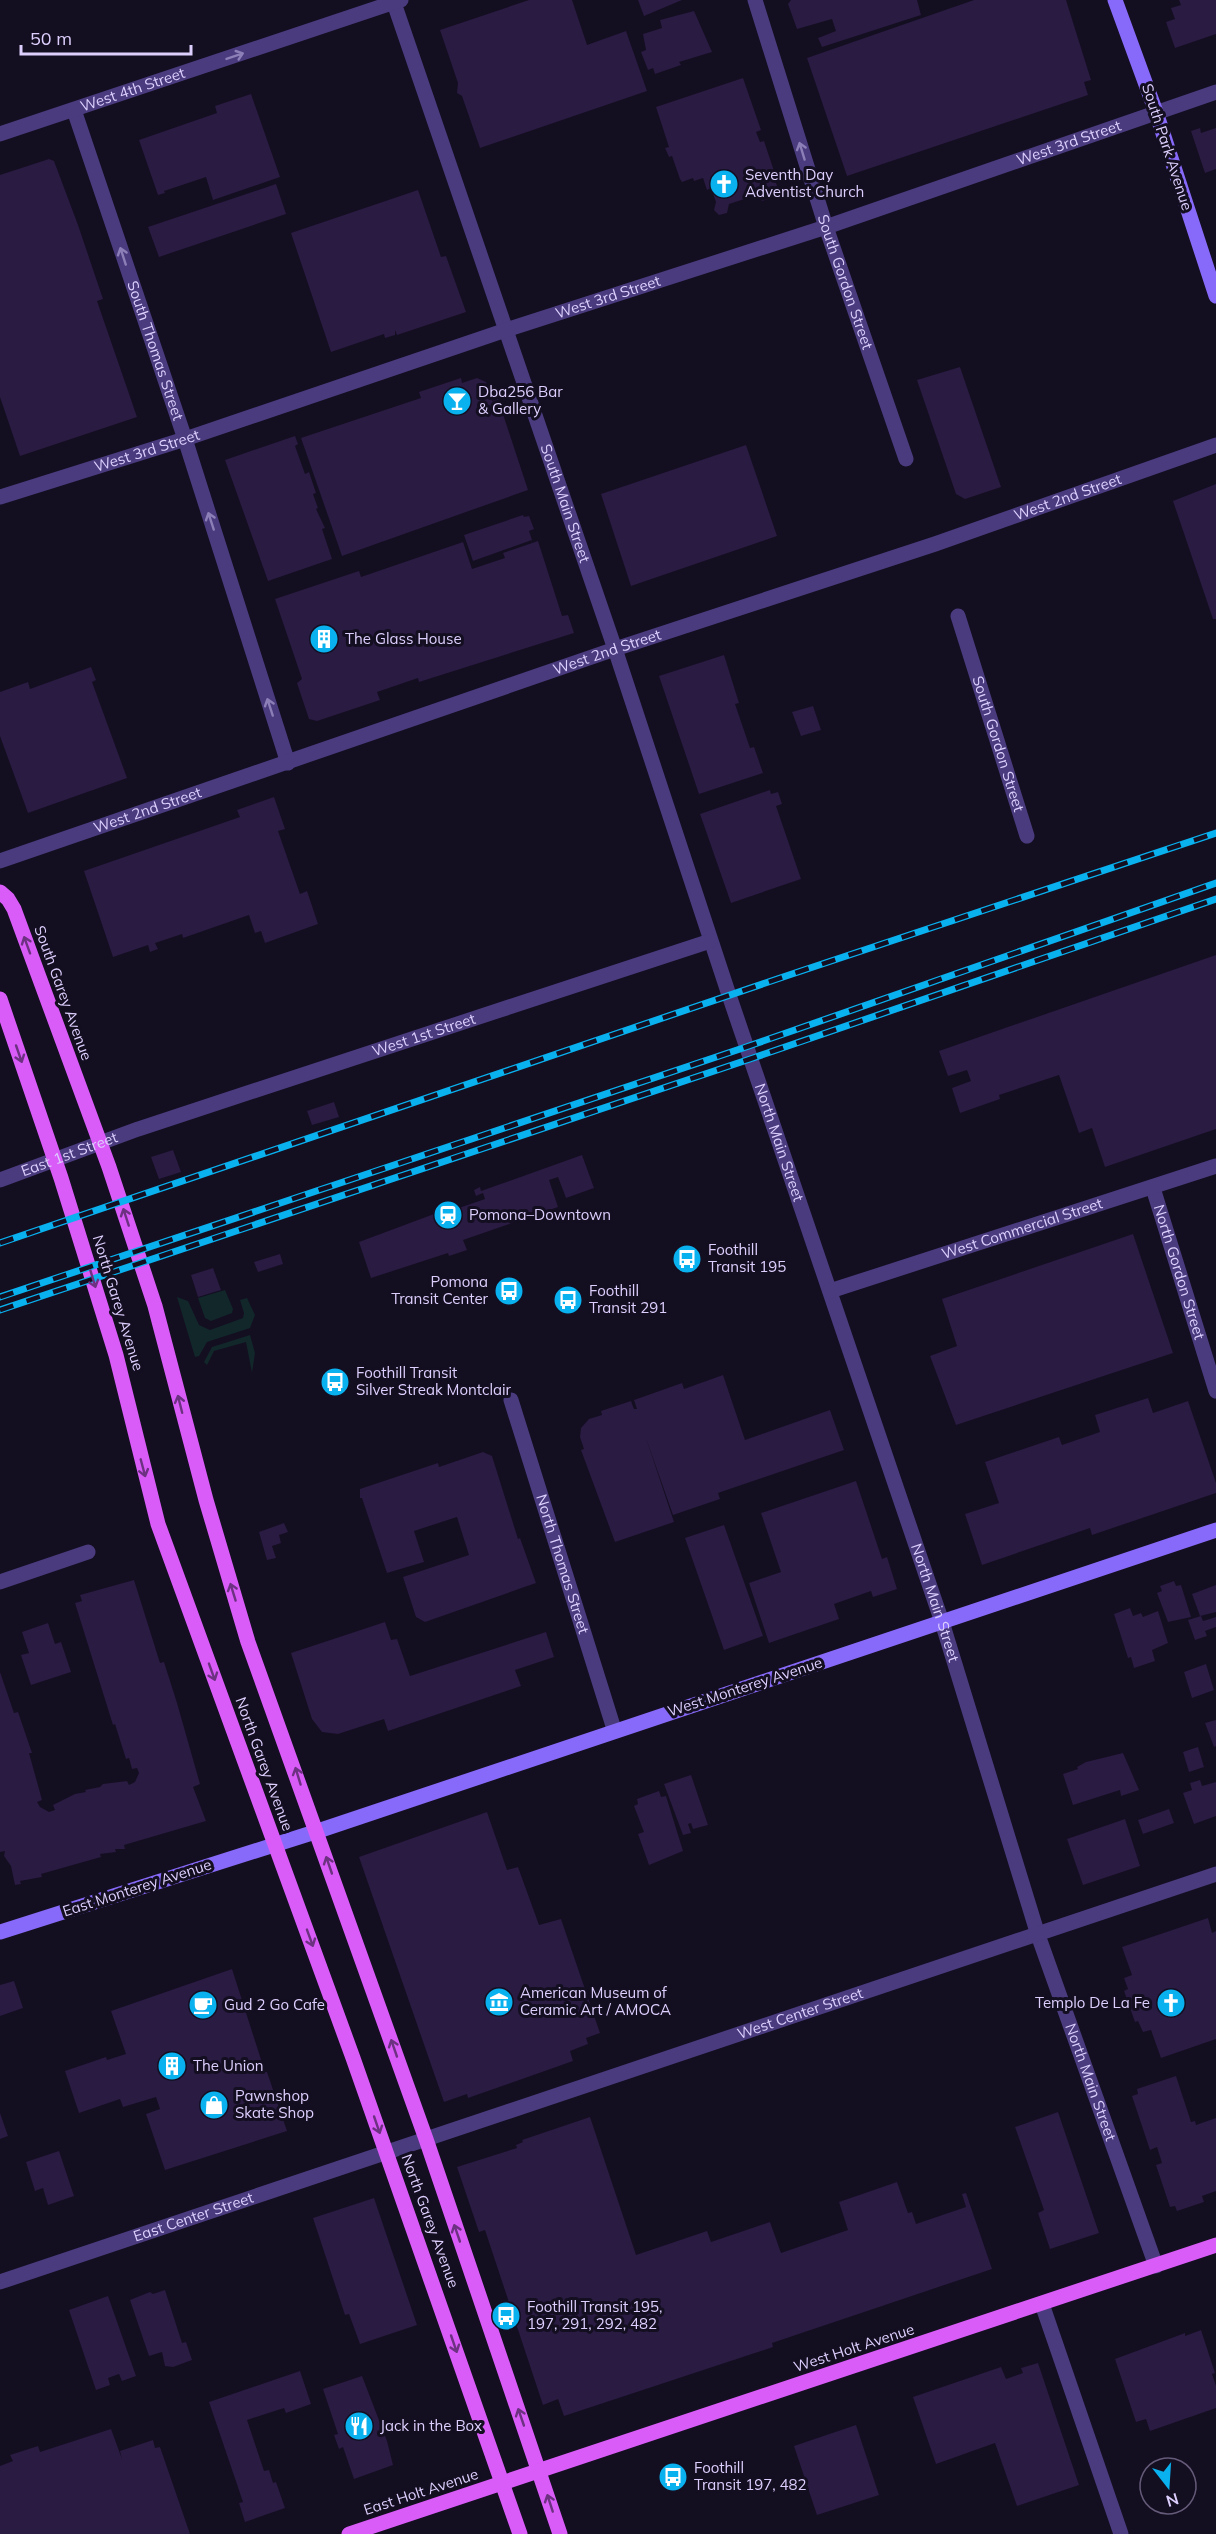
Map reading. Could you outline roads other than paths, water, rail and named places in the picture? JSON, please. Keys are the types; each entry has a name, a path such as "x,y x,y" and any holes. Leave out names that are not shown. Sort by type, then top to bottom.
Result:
{"main road":[{"name":"South Garey Avenue","path":"0,892 14,909 86,1110"},
{"name":"North Garey Avenue","path":"0,999 61,1178 116,1355 158,1524 386,2152 520,2534"},
{"name":"North Garey Avenue","path":"86,1110 109,1167 155,1306 206,1500 248,1642 318,1831 426,2139 560,2534"},
{"name":"West Holt Avenue","path":"503,2485 1216,2246"},
{"name":"East Holt Avenue","path":"349,2534 503,2485"}],"street":[{"name":"South Gordon Street","path":"755,0 826,227 906,459"},
{"name":"South Park Avenue","path":"1116,0 1156,112 1216,296"},
{"name":"West 4th Street","path":"0,135 396,1"},
{"name":"South Main Street","path":"396,1 615,649 710,941"},
{"name":"West 3rd Street","path":"0,497 185,439 506,330 826,227 1216,92"},
{"name":"South Thomas Street","path":"74,110 185,439 288,763"},
{"name":"West 2nd Street","path":"0,861 615,649 934,544 1216,445"},
{"name":"South Gordon Street","path":"958,616 1027,836"},
{"name":"West 1st Street","path":"138,1129 710,941"},
{"name":"North Main Street","path":"710,941 942,1622 1038,1935 1156,2266"},
{"name":"East 1st Street","path":"0,1180 138,1129"},
{"name":"West Commercial Street","path":"830,1291 1216,1166"},
{"name":"North Gordon Street","path":"1153,1188 1216,1391"},
{"name":"North Thomas Street","path":"511,1400 614,1729"},
{"name":"West Monterey Avenue","path":"274,1844 1216,1530"},
{"path":"0,1582 88,1552"},
{"name":"East Monterey Avenue","path":"0,1932 274,1844"},
{"name":"West Center Street","path":"386,2152 1216,1874"},
{"name":"East Center Street","path":"0,2282 386,2152"},
{"path":"1042,2304 1121,2534"}],"railway":[{"path":"0,1243 789,975 1216,833"},
{"path":"0,1297 746,1047 1216,883"},
{"path":"0,1310 750,1059 1216,899"}],"place":[{"name":"Seventh Day Adventist Church","path":"724,184"},
{"name":"Dba256 Bar & Gallery","path":"457,401"},
{"name":"The Glass House","path":"324,639"},
{"name":"Pomona–Downtown","path":"448,1215"},
{"name":"Foothill Transit 195","path":"687,1259"},
{"name":"Pomona Transit Center","path":"509,1291"},
{"name":"Foothill Transit 291","path":"568,1300"},
{"name":"Foothill Transit Silver Streak Montclair","path":"335,1382"},
{"name":"American Museum of Ceramic Art / AMOCA","path":"499,2002"},
{"name":"Templo De La Fe","path":"1171,2003"},
{"name":"Gud 2 Go Cafe","path":"203,2005"},
{"name":"The Union","path":"172,2066"},
{"name":"Pawnshop Skate Shop","path":"214,2105"},
{"name":"Foothill Transit 195, 197, 291, 292, 482","path":"506,2316"},
{"name":"Jack in the Box","path":"359,2426"},
{"name":"Foothill Transit 197, 482","path":"673,2477"}]}
